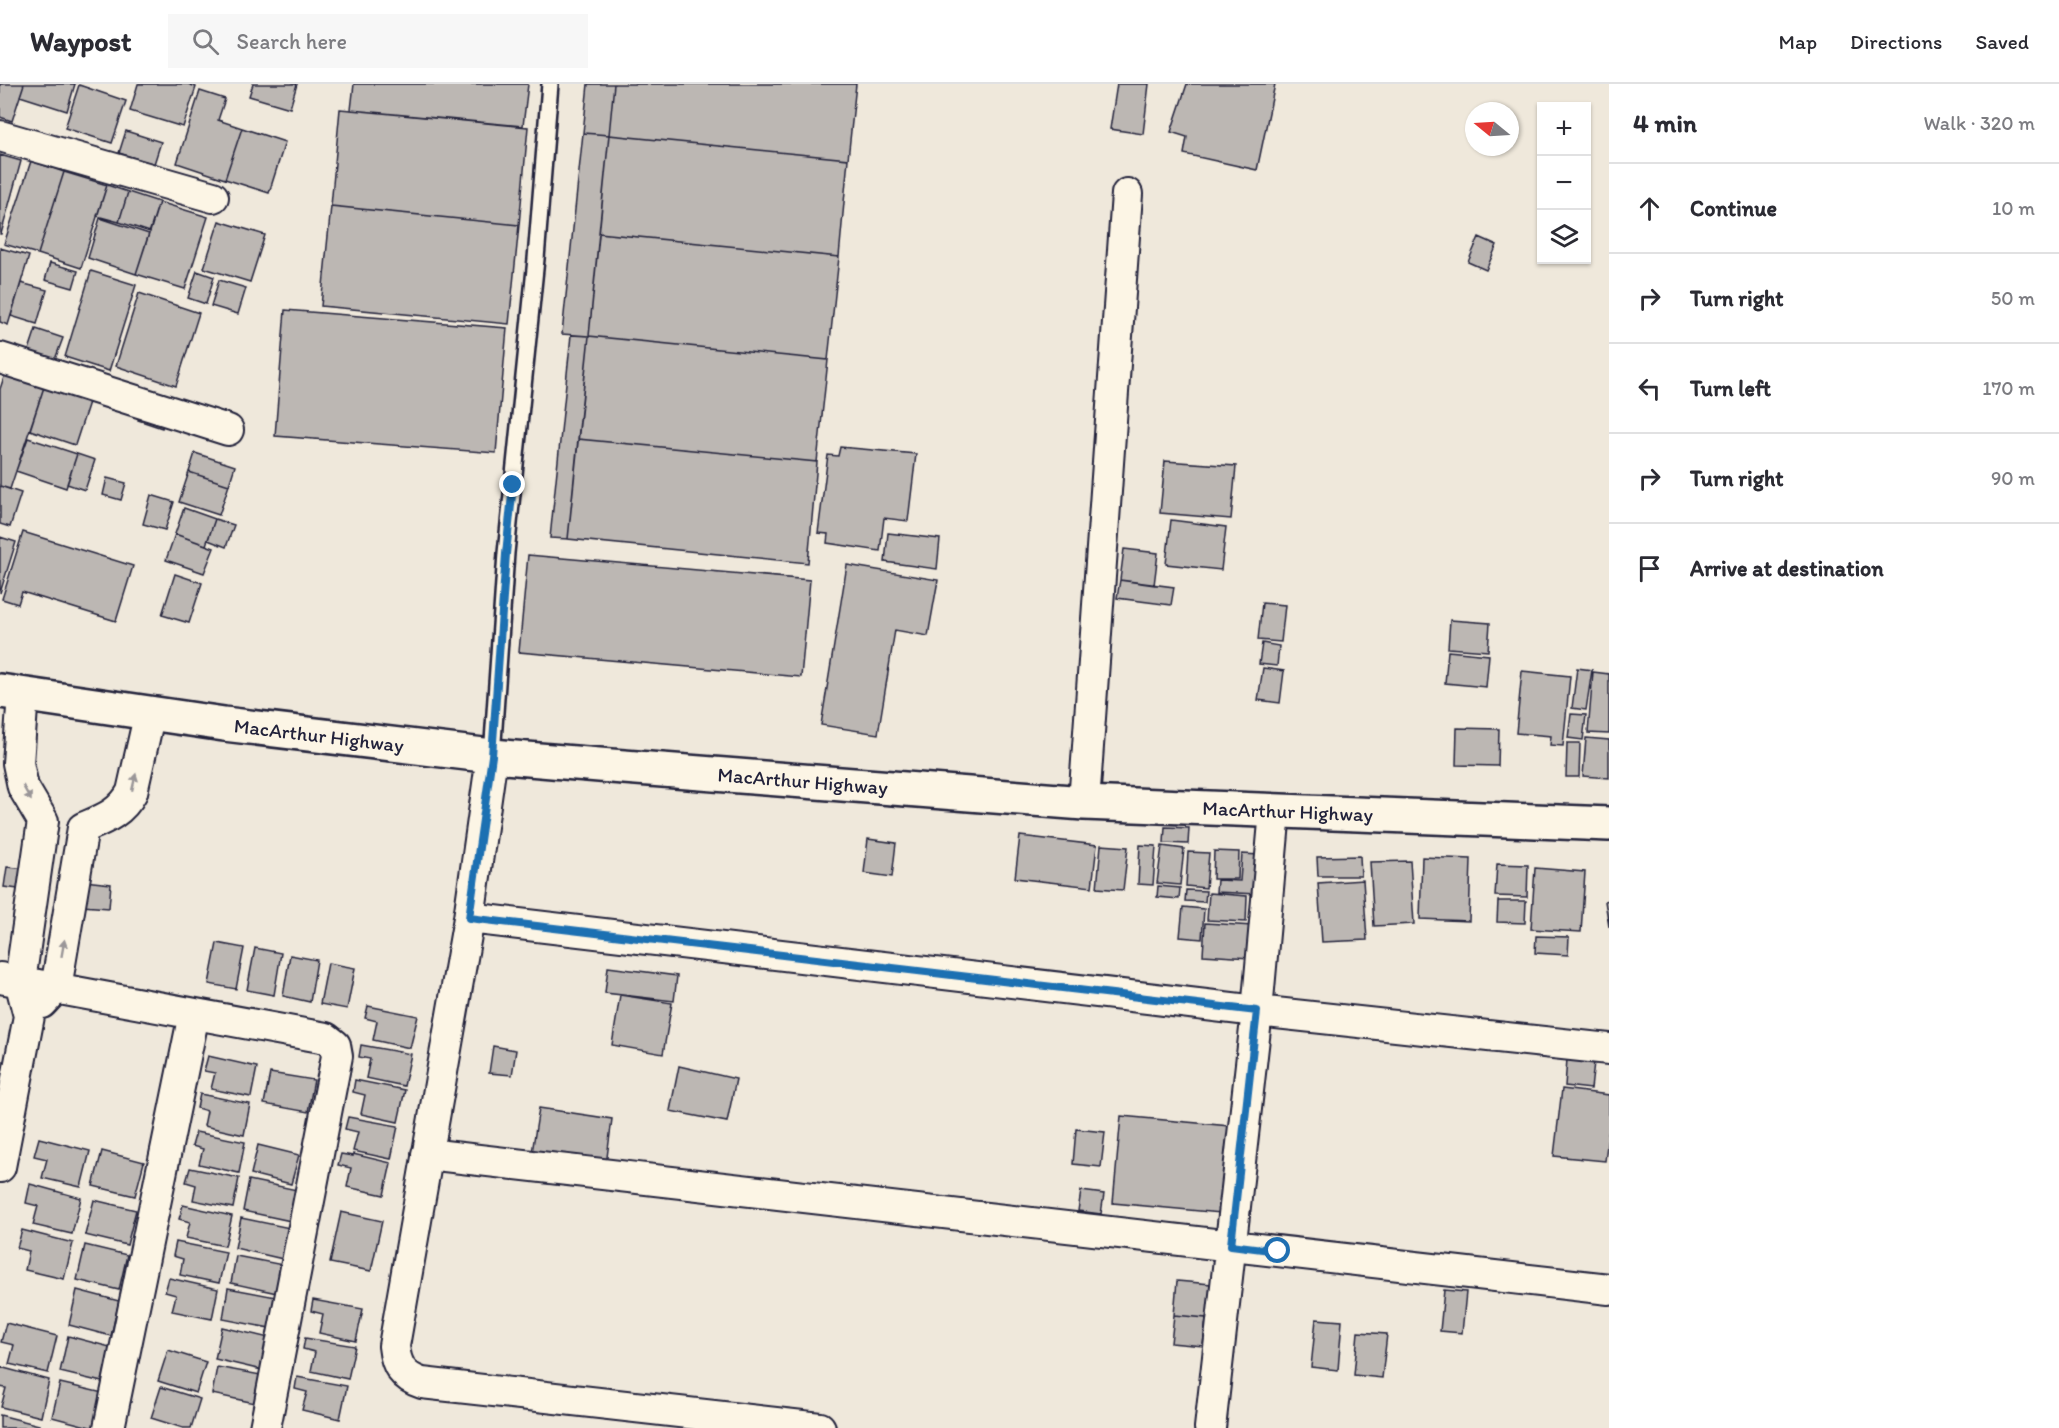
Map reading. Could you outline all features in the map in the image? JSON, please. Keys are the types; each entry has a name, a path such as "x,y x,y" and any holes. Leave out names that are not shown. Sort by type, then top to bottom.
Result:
{"highway":[{"name":"MacArthur Highway","path":"11,693 224,724 492,756 1084,803 1609,824"}],"street":[{"path":"0,136 213,197"},
{"path":"1084,803 1127,194"},
{"path":"0,358 228,430"},
{"path":"11,693 19,774 23,787 43,821 10,979 29,1016"},
{"path":"43,821 83,828 115,814 126,803 132,792 150,712"},
{"path":"492,756 469,918 394,1346 396,1360 401,1371 410,1379 422,1383 820,1428"},
{"path":"1210,1428 1257,1011 1275,811"},
{"path":"0,1167 29,1016 56,988 83,828"},
{"path":"469,918 1257,1011 1609,1049"},
{"path":"10,979 326,1038 335,1045 338,1056 266,1428"},
{"path":"109,1428 194,1014"},
{"path":"427,1154 1609,1288"}],"lane":[{"path":"492,756 506,554 536,259 550,84"}],"building":[{"path":"0,84 24,84 12,121 0,117"},
{"path":"24,84 75,84 67,111 20,96"},
{"path":"138,84 188,84 196,87 183,127 130,111"},
{"path":"253,84 297,84 290,108 249,96"},
{"path":"354,84 528,84 523,126 351,110"},
{"path":"588,84 614,84 609,135 583,133"},
{"path":"614,84 856,84 848,159 609,135"},
{"path":"1117,84 1149,84 1143,134 1110,129"},
{"path":"1187,84 1275,84 1257,170 1184,154 1187,137 1171,132"},
{"path":"79,85 126,101 112,143 65,128"},
{"path":"200,91 225,99 218,120 242,128 225,179 177,163"},
{"path":"340,109 528,127 519,225 331,206"},
{"path":"242,128 285,142 269,193 225,179"},
{"path":"126,131 161,142 154,164 119,153"},
{"path":"583,133 609,135 589,336 562,334"},
{"path":"609,135 848,159 839,257 599,233"},
{"path":"0,155 21,161 1,234 0,234"},
{"path":"31,161 64,172 38,254 4,244"},
{"path":"64,172 107,185 81,268 38,254"},
{"path":"107,185 128,192 119,222 97,216"},
{"path":"128,192 159,202 150,232 119,222"},
{"path":"159,202 208,217 185,289 136,274"},
{"path":"331,206 519,225 509,324 321,306"},
{"path":"100,218 149,234 136,274 88,258"},
{"path":"219,221 265,235 250,282 204,268"},
{"path":"599,233 839,257 828,360 589,336"},
{"path":"1479,237 1497,245 1486,270 1468,262"},
{"path":"0,248 29,256 8,325 0,322"},
{"path":"50,263 78,271 73,288 45,280"},
{"path":"91,271 136,285 109,371 65,357"},
{"path":"197,271 214,277 206,304 188,298"},
{"path":"219,280 246,288 238,314 211,306"},
{"path":"21,283 47,290 37,324 11,316"},
{"path":"139,293 199,313 176,386 116,366"},
{"path":"285,310 507,328 496,453 275,436"},
{"path":"36,329 63,338 54,362 28,353"},
{"path":"571,335 589,336 568,539 550,538"},
{"path":"589,336 828,360 817,462 578,439"},
{"path":"6,371 45,384 10,489 0,486 0,389"},
{"path":"45,384 90,399 75,445 30,430"},
{"path":"142,407 166,415 162,428 138,420"},
{"path":"28,438 77,454 66,488 16,471"},
{"path":"578,439 817,462 808,563 568,539"},
{"path":"840,447 916,454 908,521 884,518 880,551 827,543 828,534 818,533 828,455 838,456"},
{"path":"195,453 235,466 229,485 189,472"},
{"path":"77,454 95,460 85,490 67,484"},
{"path":"1165,461 1236,466 1231,519 1160,513"},
{"path":"189,472 229,485 219,515 179,502"},
{"path":"107,478 126,483 121,500 103,495"},
{"path":"0,486 21,493 10,527 0,524"},
{"path":"151,495 174,502 165,530 143,524"},
{"path":"184,508 215,519 206,545 175,534"},
{"path":"215,519 234,525 226,547 208,540"},
{"path":"1171,520 1226,527 1221,570 1166,564"},
{"path":"23,532 133,566 116,621 22,592 18,604 2,599"},
{"path":"888,533 940,539 937,569 885,562"},
{"path":"175,534 214,548 204,573 166,560"},
{"path":"0,537 16,542 0,593"},
{"path":"1124,549 1158,553 1154,585 1120,580"},
{"path":"528,555 810,580 801,677 519,652"},
{"path":"847,565 938,580 928,636 895,630 878,734 821,725"},
{"path":"175,574 202,583 189,623 162,615"},
{"path":"1120,580 1174,587 1171,605 1117,598"},
{"path":"1262,603 1285,605 1281,642 1258,640"},
{"path":"1450,620 1490,623 1488,651 1448,648"},
{"path":"1262,643 1279,646 1277,666 1259,664"},
{"path":"1448,651 1489,655 1486,687 1445,683"},
{"path":"1263,668 1284,671 1280,703 1258,700"},
{"path":"1577,668 1592,670 1586,710 1572,708"},
{"path":"1522,671 1570,676 1563,746 1550,745 1551,736 1516,733"},
{"path":"1593,672 1609,674 1609,734 1588,733"},
{"path":"1571,714 1586,715 1583,740 1568,738"},
{"path":"1457,728 1499,729 1498,766 1456,765"},
{"path":"1586,738 1609,740 1609,778 1583,776"},
{"path":"1567,743 1580,743 1579,777 1566,777"},
{"path":"1165,827 1189,828 1188,844 1164,843"},
{"path":"1020,836 1097,845 1092,887 1015,878"},
{"path":"868,839 896,843 892,877 864,873"},
{"path":"1101,845 1128,847 1123,890 1097,888"},
{"path":"1140,845 1156,846 1153,885 1138,884"},
{"path":"1162,846 1184,849 1180,885 1157,883"},
{"path":"1214,851 1239,852 1238,879 1213,879"},
{"path":"1188,852 1209,853 1206,888 1186,886"},
{"path":"1242,854 1260,855 1257,894 1216,892 1217,880 1240,881"},
{"path":"1360,856 1361,876 1318,876 1317,857"},
{"path":"1422,857 1471,859 1469,921 1420,919"},
{"path":"1410,861 1414,924 1374,926 1370,862"},
{"path":"1497,864 1528,865 1527,897 1495,896"},
{"path":"7,867 27,869 25,890 4,887"},
{"path":"1535,868 1585,872 1581,932 1531,929"},
{"path":"1363,880 1367,940 1322,942 1318,883"},
{"path":"84,881 111,884 109,908 82,906"},
{"path":"1158,886 1180,888 1179,899 1157,897"},
{"path":"1186,890 1206,891 1205,902 1185,901"},
{"path":"1209,893 1247,896 1246,922 1207,920"},
{"path":"1609,900 1609,927 1605,901"},
{"path":"1498,901 1526,901 1525,923 1497,922"},
{"path":"1183,907 1204,909 1202,939 1180,937"},
{"path":"1205,923 1253,926 1250,958 1203,955"},
{"path":"1536,936 1569,937 1568,955 1535,953"},
{"path":"217,943 244,948 236,989 209,984"},
{"path":"255,948 281,953 274,995 247,990"},
{"path":"290,955 317,960 310,1002 283,996"},
{"path":"328,963 355,968 347,1009 320,1004"},
{"path":"608,967 677,976 674,1001 605,993"},
{"path":"620,995 672,1003 663,1054 612,1045"},
{"path":"368,1006 418,1016 410,1048 373,1040 377,1021 365,1018"},
{"path":"361,1045 411,1054 404,1086 366,1078 370,1059 359,1057"},
{"path":"493,1046 516,1050 512,1075 489,1073"},
{"path":"208,1056 257,1067 251,1097 211,1089 215,1073 204,1071"},
{"path":"1567,1059 1594,1062 1591,1089 1565,1086"},
{"path":"679,1066 736,1079 727,1122 670,1111"},
{"path":"270,1073 314,1080 308,1112 264,1104"},
{"path":"355,1080 405,1090 398,1122 361,1114 365,1095 353,1092"},
{"path":"1562,1089 1609,1095 1609,1129 1605,1161 1554,1156"},
{"path":"200,1094 250,1104 244,1135 204,1126 207,1111 197,1108"},
{"path":"539,1108 612,1119 606,1165 532,1153"},
{"path":"1121,1116 1230,1126 1221,1213 1113,1203"},
{"path":"348,1117 398,1126 391,1159 353,1151 358,1132 345,1129"},
{"path":"1076,1129 1105,1132 1101,1167 1073,1164"},
{"path":"196,1132 245,1142 239,1173 199,1164 203,1149 192,1146"},
{"path":"39,1138 90,1151 81,1187 42,1178 47,1159 34,1156"},
{"path":"258,1145 299,1155 291,1184 251,1174"},
{"path":"102,1151 144,1162 135,1196 93,1186"},
{"path":"341,1154 353,1156 353,1154 391,1163 384,1195 347,1187 351,1168 338,1165"},
{"path":"190,1168 239,1178 233,1208 193,1200 196,1185 186,1182"},
{"path":"249,1180 297,1190 291,1221 243,1211"},
{"path":"30,1184 81,1198 72,1234 33,1225 38,1206 26,1203"},
{"path":"1081,1191 1104,1194 1101,1214 1078,1211"},
{"path":"94,1200 136,1210 127,1245 85,1235"},
{"path":"183,1205 232,1216 225,1246 186,1238 190,1222 179,1219"},
{"path":"341,1212 382,1221 371,1271 330,1263"},
{"path":"241,1218 290,1228 283,1259 235,1248"},
{"path":"22,1230 73,1243 64,1279 25,1270 29,1251 17,1248"},
{"path":"176,1242 226,1252 219,1283 180,1275 183,1259 173,1256"},
{"path":"85,1245 127,1255 119,1290 77,1280"},
{"path":"236,1256 283,1265 277,1293 231,1283"},
{"path":"169,1278 218,1289 212,1319 172,1311 176,1295 165,1292"},
{"path":"1177,1281 1211,1284 1207,1318 1174,1315"},
{"path":"228,1288 281,1298 275,1329 223,1319"},
{"path":"77,1290 119,1301 111,1336 69,1325"},
{"path":"1444,1290 1466,1292 1462,1333 1440,1331"},
{"path":"313,1300 363,1309 356,1341 319,1333 323,1314 311,1311"},
{"path":"1174,1315 1206,1318 1203,1346 1171,1343"},
{"path":"1316,1319 1342,1321 1338,1370 1311,1367"},
{"path":"6,1323 57,1336 48,1373 9,1364 14,1345 1,1342"},
{"path":"222,1327 269,1338 262,1370 215,1359"},
{"path":"1358,1332 1387,1334 1382,1378 1354,1375"},
{"path":"68,1336 110,1347 102,1382 60,1372"},
{"path":"305,1338 355,1346 348,1379 311,1371 315,1352 303,1349"},
{"path":"168,1350 206,1362 196,1393 158,1381"},
{"path":"0,1367 49,1380 41,1417 1,1407 6,1388 0,1387"},
{"path":"217,1367 261,1375 255,1403 212,1394"},
{"path":"297,1377 347,1386 340,1419 302,1410 307,1392 295,1389"},
{"path":"60,1383 103,1393 94,1428 52,1417"},
{"path":"161,1387 200,1399 191,1428 183,1428 151,1418"},
{"path":"0,1415 39,1425 38,1428 0,1428"}],"route":[{"path":"513,485 492,756 469,918 1257,1011 1231,1245 1278,1251"}]}
